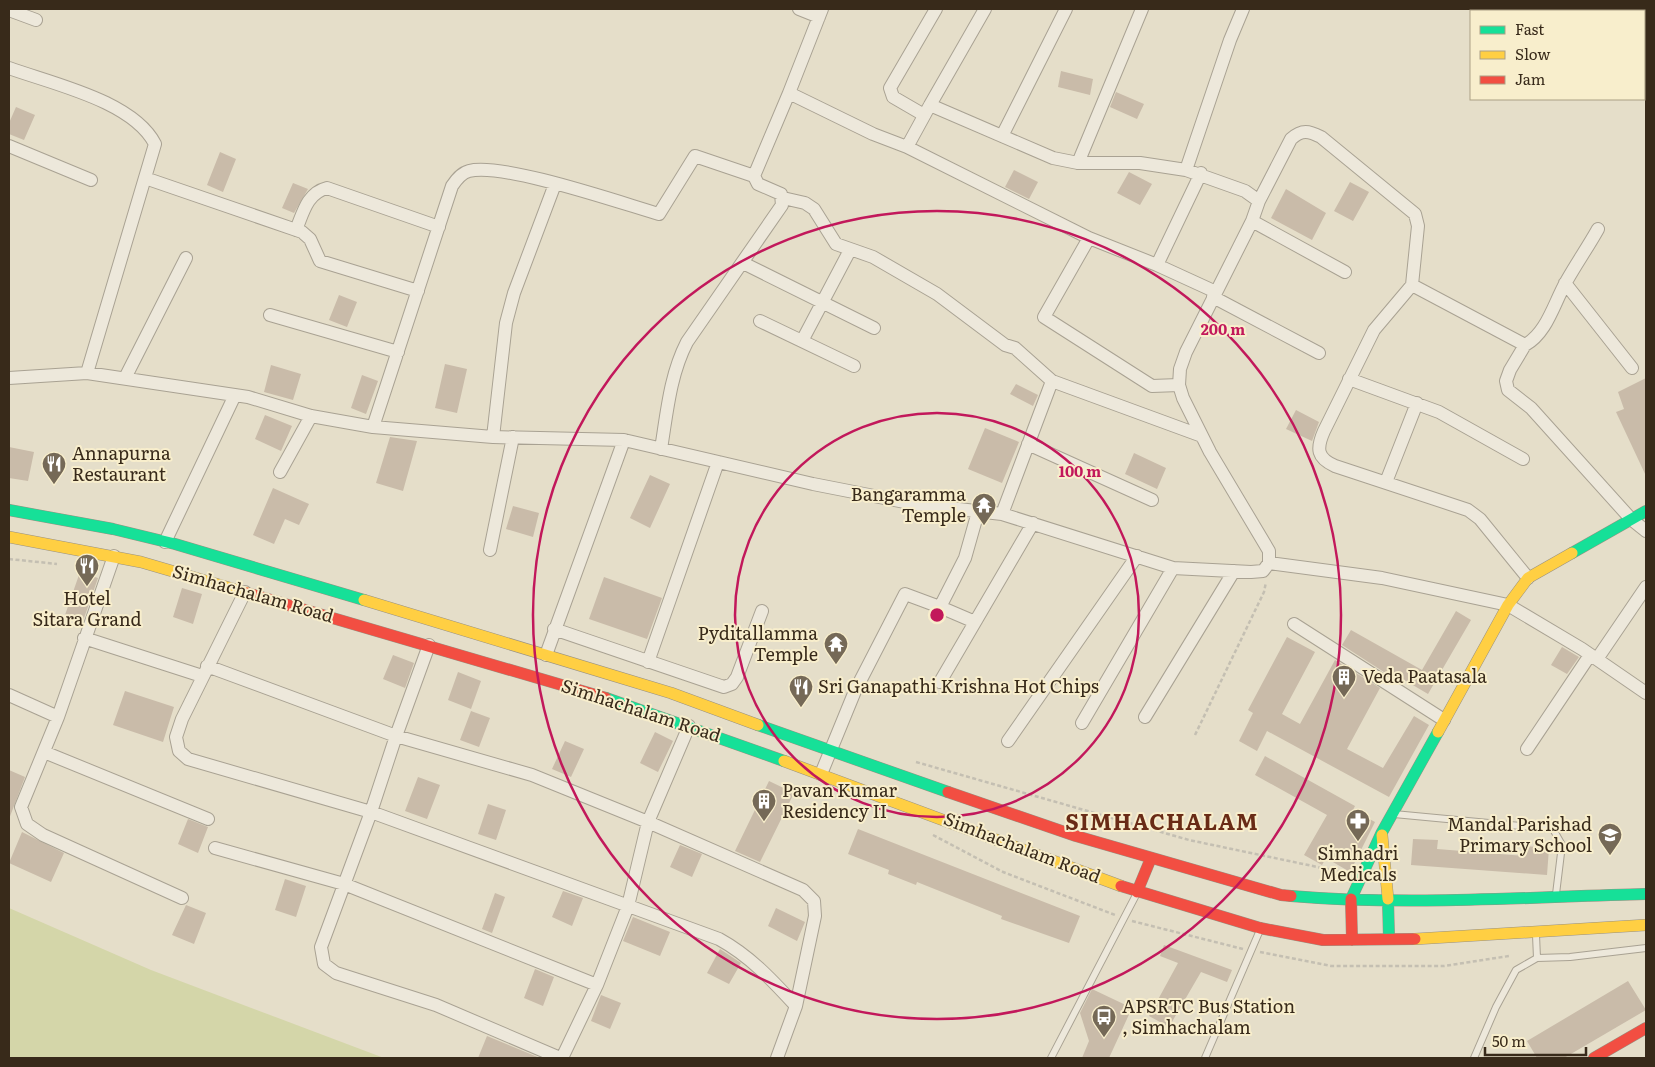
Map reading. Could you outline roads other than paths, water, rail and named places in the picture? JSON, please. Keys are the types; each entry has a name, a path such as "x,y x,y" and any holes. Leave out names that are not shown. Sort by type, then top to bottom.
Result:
{"main road":[{"path":"9,510 113,529 165,542 546,655 671,693 829,751 1066,832 1281,894 1327,899 1467,900 1646,894"},
{"path":"1352,940 1351,899 1392,814 1508,605 1528,578 1646,511"},
{"name":"Simhachalam Road","path":"9,537 114,556 538,677 689,726 1137,892 1260,928 1323,940 1352,940 1420,939 1536,931 1555,921 1646,924"},
{"path":"538,677 546,655"},
{"path":"1382,834 1388,899 1389,939"},
{"path":"1137,892 1151,858"},
{"path":"1555,896 1555,921"},
{"path":"1594,1058 1646,1028"}],"street":[{"path":"754,176 790,93 821,13 799,9"},
{"path":"936,9 890,88 893,97 1002,136 1053,158 1078,162 1140,163 1201,173 1245,191 1260,201"},
{"path":"907,147 985,9"},
{"path":"1002,136 1066,9"},
{"path":"1078,162 1142,9"},
{"path":"1186,170 1230,40 1243,9"},
{"path":"9,10 36,20"},
{"path":"9,68 97,99 133,118 149,132 155,144 87,372"},
{"path":"790,93 872,134 907,147 1089,238 1157,265 1319,353"},
{"path":"9,378 87,372 236,395 311,416 373,427 493,437 624,440 896,500 1002,514 1173,568 1263,571 1270,563 1269,551 1202,436 1179,385 1180,369 1186,352 1291,139 1299,132 1310,131 1321,137 1415,214 1418,226 1412,285 1374,330 1318,444 1318,453 1324,461 1335,466 1468,510 1480,519 1528,578"},
{"path":"9,146 91,180"},
{"path":"373,427 452,186 462,174 470,170 499,171 555,184 659,214 695,156 754,176 758,184 776,191 782,198 805,203 814,208 836,244 874,257 937,294 1005,345 1015,348 1052,381 1202,436"},
{"path":"1157,265 1201,173"},
{"path":"145,178 296,230 310,239 320,260 418,291"},
{"path":"493,437 501,351 506,323 514,292 555,184"},
{"path":"296,230 310,198 317,191 327,188 439,227"},
{"path":"661,449 672,379 678,359 687,342 779,211 782,198"},
{"path":"1252,221 1345,272"},
{"path":"1598,229 1565,283 1541,332 1534,340 1525,345 1510,370 1506,381 1508,390 1531,408 1631,519 1646,531"},
{"path":"1089,238 1044,317 1152,386 1179,385"},
{"path":"802,341 850,250"},
{"path":"125,378 186,258"},
{"path":"743,263 874,328"},
{"path":"1565,283 1632,368"},
{"path":"1412,285 1525,345"},
{"path":"270,315 398,352"},
{"path":"760,321 854,366"},
{"path":"1349,379 1440,412 1523,459"},
{"path":"1002,514 1052,381"},
{"path":"165,542 236,395"},
{"path":"1386,482 1417,404"},
{"path":"280,472 311,416"},
{"path":"490,550 513,437"},
{"path":"546,655 624,440"},
{"path":"1028,444 1152,500"},
{"path":"648,662 718,462"},
{"path":"940,607 965,558 978,512"},
{"path":"940,682 1033,523"},
{"path":"114,556 58,716 21,808 27,824 43,835 182,898"},
{"path":"1008,741 1137,556"},
{"path":"1270,563 1382,578 1508,605 1593,657 1646,693"},
{"path":"1082,724 1173,568"},
{"path":"1145,717 1234,571"},
{"path":"1527,749 1646,587"},
{"path":"245,592 182,718 176,737 179,751 188,759 371,812 719,939 740,951 761,968 796,1006"},
{"path":"821,774 855,691 905,594 975,622"},
{"path":"554,629 724,687 732,684 737,677 762,611"},
{"path":"1294,624 1444,720"},
{"path":"84,638 205,671 396,736 532,775 648,822 803,890 814,901 815,916 796,1006 777,1058"},
{"path":"428,645 371,812 321,947 324,964 336,973 436,1006 561,1058 597,985 628,906 648,822 689,726"},
{"path":"9,695 58,716"},
{"path":"44,752 208,818"},
{"path":"215,848 344,884 597,985"}],"lane":[{"path":"1392,814 1553,829 1562,845 1555,896"},
{"path":"1051,1058 1137,892"},
{"path":"1205,1058 1260,928"},
{"path":"1536,931 1537,958"},
{"path":"1474,1058 1496,1007 1516,970 1537,958 1570,957 1646,948"}],"place":[{"name":"Annapurna Restaurant","path":"54,485"},
{"name":"Bangaramma Temple","path":"984,526"},
{"name":"Hotel Sitara Grand","path":"87,587"},
{"name":"Pyditallamma Temple","path":"836,665"},
{"name":"Veda Paatasala","path":"1344,698"},
{"name":"Sri Ganapathi Krishna Hot Chips","path":"801,708"},
{"name":"Pavan Kumar Residency II","path":"764,822"},
{"name":"Simhadri Medicals","path":"1358,842"},
{"name":"Mandal Parishad Primary School","path":"1610,856"},
{"name":"APSRTC Bus Station , Simhachalam","path":"1104,1038"}],"district":[{"name":"SIMHACHALAM","path":"1162,822"}]}
